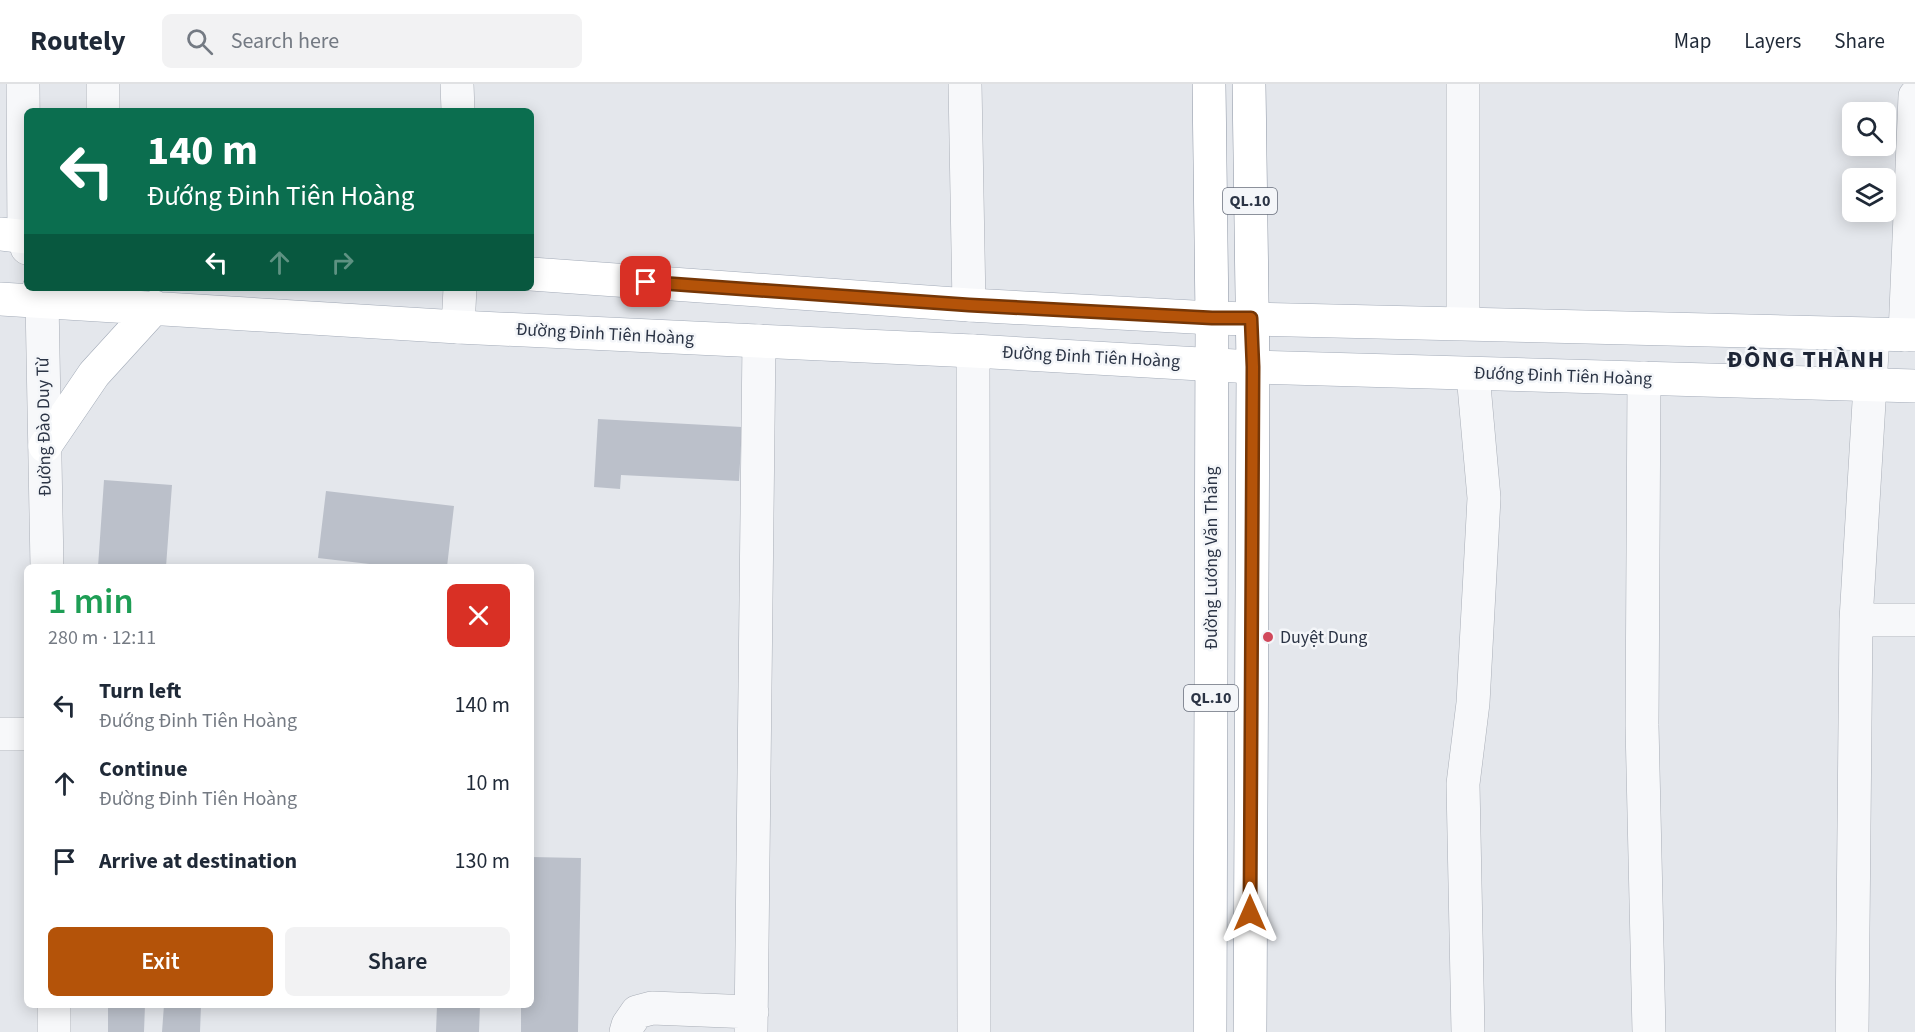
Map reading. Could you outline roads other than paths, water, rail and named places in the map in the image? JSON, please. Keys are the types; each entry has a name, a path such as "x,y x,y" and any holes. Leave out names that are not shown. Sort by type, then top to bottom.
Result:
{"main road":[{"name":"Đường Lương Văn Thăng","path":"1209,84 1212,318 1210,1032"},
{"name":"QL.10","path":"1249,84 1253,367 1250,1032"},
{"path":"534,274 969,305 1212,318 1910,335"},
{"name":"Đường Đinh Tiên Hoàng","path":"0,299 41,294 155,307 458,327 1211,364"},
{"path":"45,446 94,374 155,307"},
{"name":"Đướng Đinh Tiên Hoàng","path":"1211,364 1473,374 1915,386"}],"street":[{"path":"19,239 23,84"},
{"path":"103,84 103,108"},
{"path":"457,84 458,108"},
{"path":"965,84 969,305"},
{"path":"1463,84 1463,323"},
{"path":"1910,335 1915,96"},
{"path":"458,327 460,291"},
{"name":"Đường Đào Duy Từ","path":"41,294 47,564"},
{"path":"1852,1032 1856,620 1872,384 1873,334"},
{"path":"626,1032 637,1012 652,1008 752,1022 759,341"},
{"path":"973,351 974,1032"},
{"path":"1468,1032 1463,784 1473,702 1485,498 1473,374"},
{"path":"1644,378 1642,725 1649,1032"},
{"path":"1856,620 1915,620"},
{"path":"0,734 24,734"},
{"path":"54,1008 54,1032"}],"place":[{"name":"Duyệt Dung","path":"1268,637"}],"district":[{"name":"ĐÔNG THÀNH","path":"1806,359"}]}
